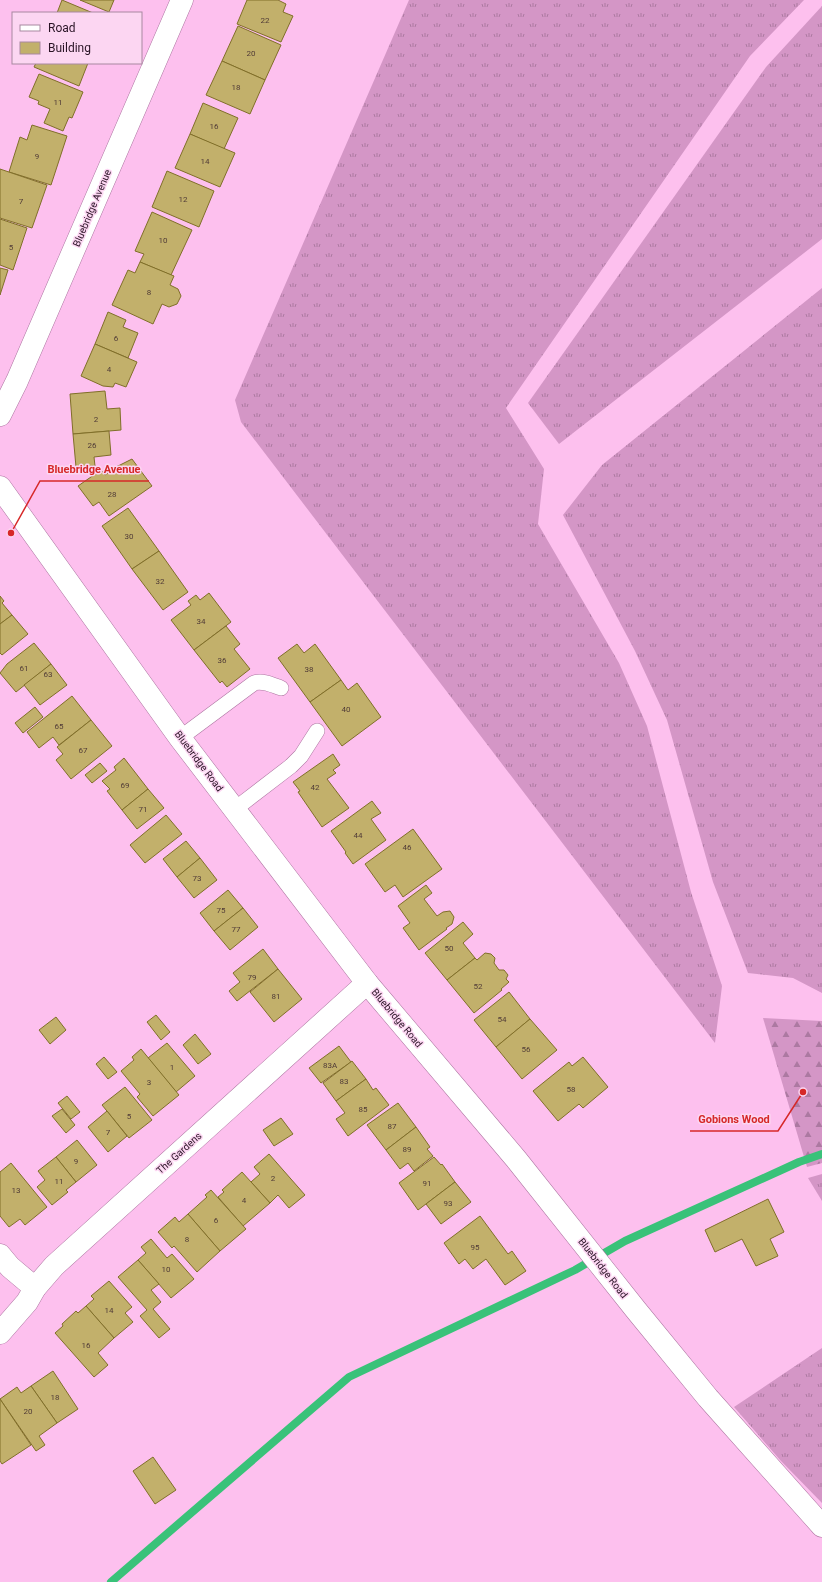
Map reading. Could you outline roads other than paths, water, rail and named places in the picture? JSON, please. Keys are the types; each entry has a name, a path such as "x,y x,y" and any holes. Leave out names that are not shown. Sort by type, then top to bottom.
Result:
{"street":[{"name":"Bluebridge Avenue","path":"0,415 17,381 182,0"},
{"name":"Bluebridge Road","path":"0,487 180,738 367,983 516,1159 708,1398 822,1526"},
{"name":"The Gardens","path":"0,1333 27,1302 35,1288 54,1266 367,983"},
{"path":"0,1255 10,1267 35,1288"}],"lane":[{"path":"180,738 254,683 265,682 281,688"},
{"path":"235,809 288,769 301,756 317,731"}],"waterway":[{"path":"111,1582 349,1377 575,1270 625,1241 799,1162 822,1154"}],"place":[{"name":"Bluebridge Avenue","path":"11,533"},
{"name":"Gobions Wood","path":"803,1092"}]}
